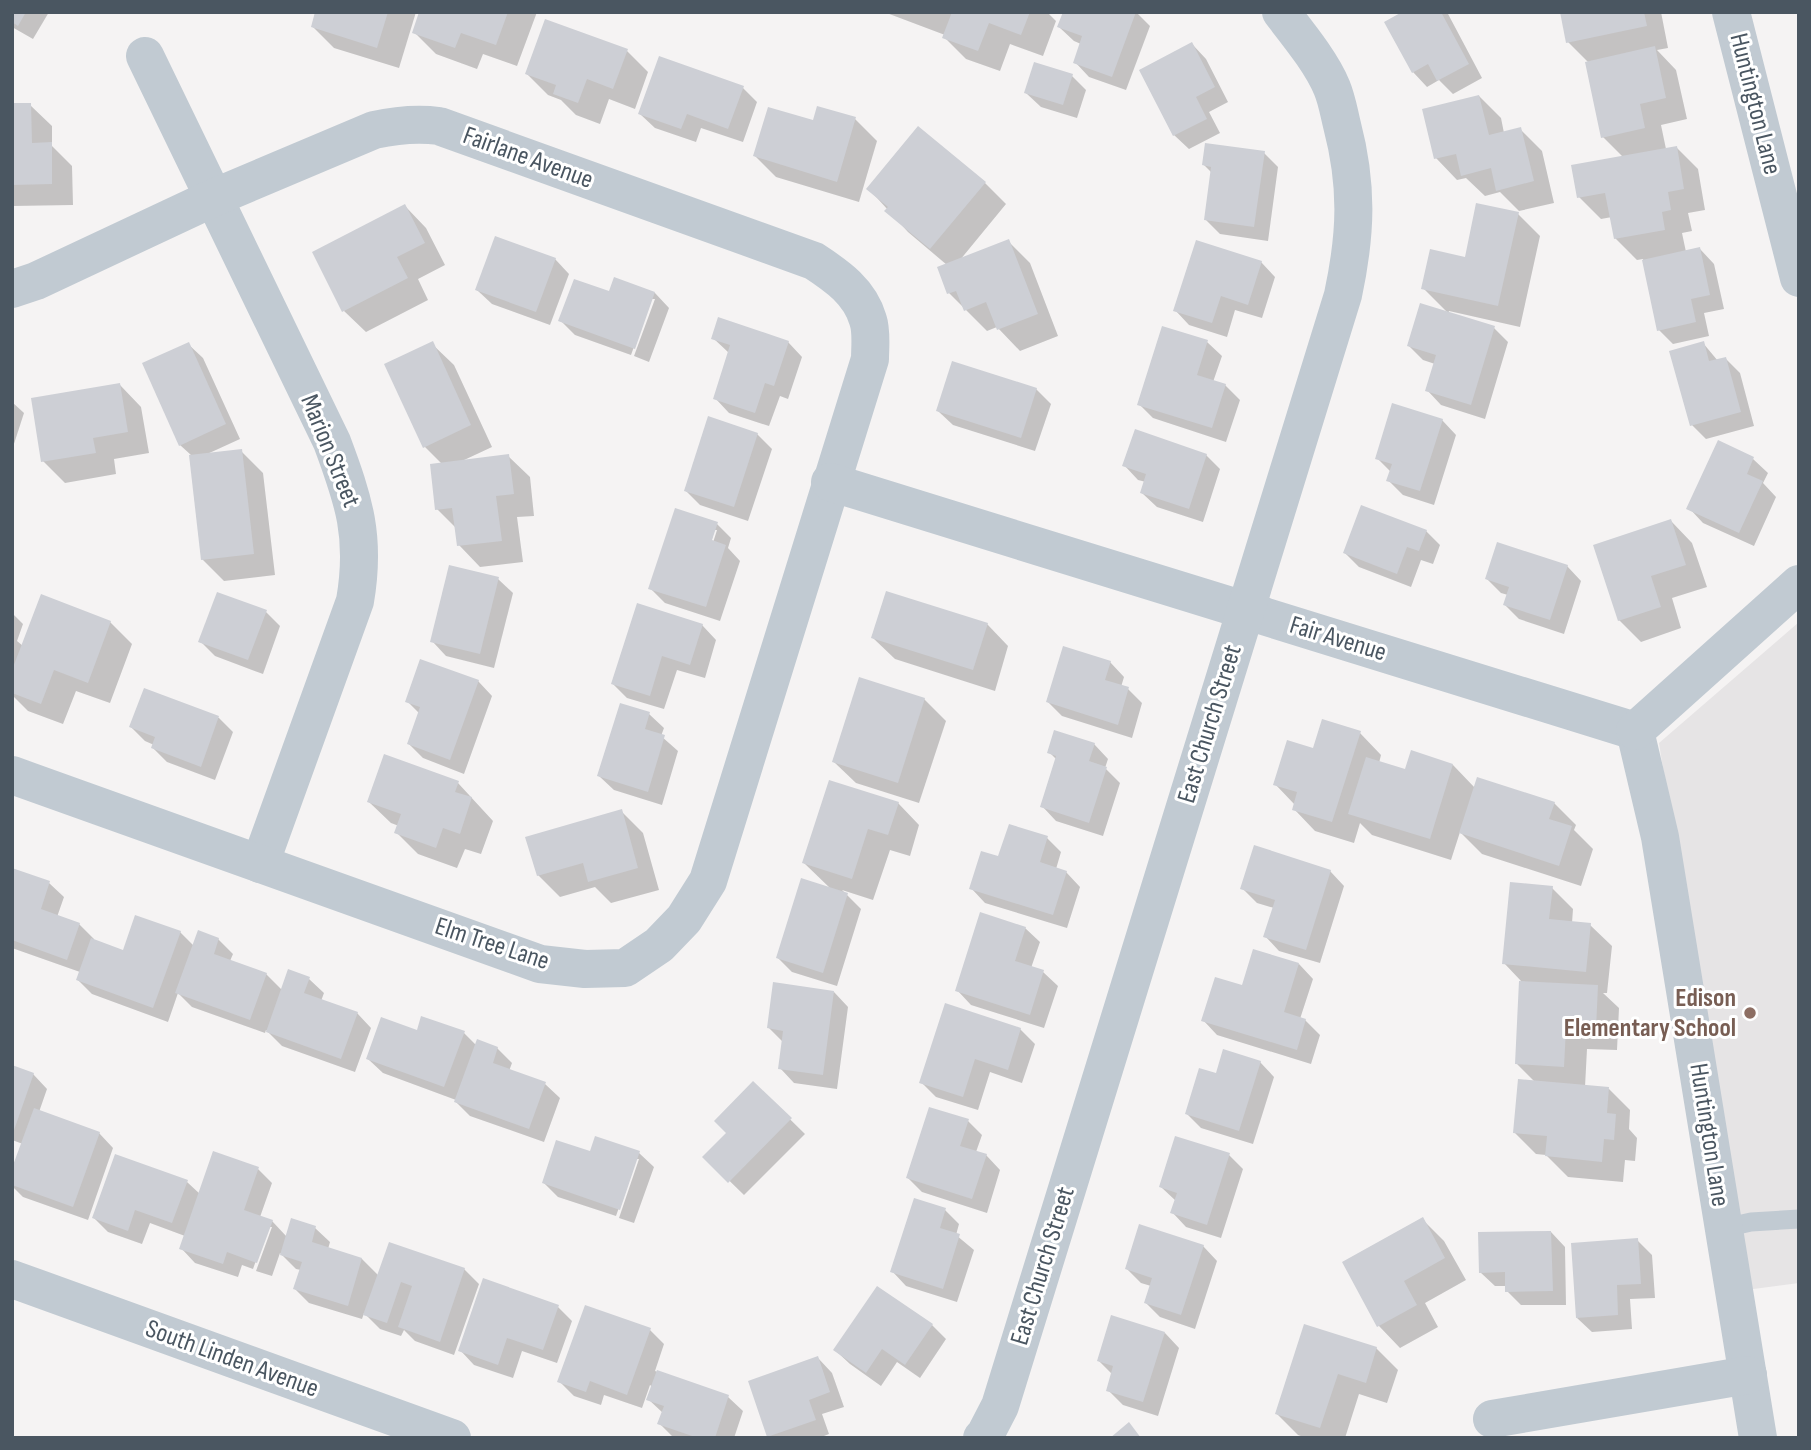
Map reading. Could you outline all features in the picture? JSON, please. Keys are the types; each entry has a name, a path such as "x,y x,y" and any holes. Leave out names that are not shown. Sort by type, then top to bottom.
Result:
{"street":[{"name":"East Church Street","path":"984,1437 1000,1406 1343,295 1351,258 1355,219 1354,182 1332,88 1281,12"},
{"name":"Huntington Lane","path":"1731,12 1784,157 1799,278"},
{"name":"Marion Street","path":"145,56 332,442 351,495 359,528 359,576 355,601 260,864"},
{"name":"Fairlane Avenue","path":"12,289 36,281 212,198 374,130 402,124 439,126 814,261 841,278 859,299 869,321 870,359 830,482"},
{"name":"Fair Avenue","path":"830,482 1634,731"},
{"name":"Elm Tree Lane","path":"12,775 540,964 585,969 625,968 659,945 684,919 708,881 830,482"},
{"path":"1634,731 1799,584"},
{"name":"Huntington Lane","path":"1634,731 1660,837 1758,1438"},
{"name":"South Linden Avenue","path":"12,1279 452,1438"},
{"path":"1492,1419 1748,1375"}],"lane":[{"path":"1724,1228 1751,1222 1799,1219"}],"shaded area":[{"name":"Edison Elementary School","path":"1799,622 1799,1283 1746,1290 1659,743"}],"building":[{"path":"12,12 26,12 18,26 12,22"},
{"path":"315,12 388,12 377,48 311,27"},
{"path":"419,12 508,12 496,45 461,33 455,48 412,33"},
{"path":"952,12 1030,12 1021,35 989,23 978,51 942,38"},
{"path":"1063,12 1136,12 1112,77 1073,63 1082,36 1057,27"},
{"path":"1402,12 1441,12 1469,64 1437,81 1428,64 1412,73 1384,22"},
{"path":"1560,12 1644,12 1647,26 1566,43"},
{"path":"545,19 628,49 613,89 587,79 578,103 553,94 556,85 525,74"},
{"path":"1192,42 1215,87 1196,97 1207,119 1173,136 1139,70"},
{"path":"1655,46 1666,98 1640,104 1645,128 1601,138 1585,62"},
{"path":"659,56 744,86 728,129 687,114 681,129 638,114"},
{"path":"1034,62 1073,74 1063,105 1024,93"},
{"path":"1479,95 1489,135 1521,127 1534,181 1496,191 1491,168 1461,176 1456,154 1434,159 1422,109"},
{"path":"12,103 31,103 32,143 52,142 52,184 12,185"},
{"path":"817,106 856,117 837,182 753,156 768,107 813,120"},
{"path":"918,126 986,182 930,249 884,211 888,207 866,189"},
{"path":"1205,143 1265,151 1254,227 1204,220 1211,167 1202,165"},
{"path":"1677,146 1684,189 1668,192 1671,210 1662,212 1665,230 1614,239 1605,193 1577,198 1571,165"},
{"path":"1476,203 1519,212 1498,306 1421,289 1430,249 1465,257"},
{"path":"405,204 425,243 397,257 408,278 342,312 312,252"},
{"path":"495,236 556,258 536,312 475,290"},
{"path":"1009,239 1038,314 997,330 986,302 964,311 956,291 947,294 937,267"},
{"path":"1196,240 1262,261 1248,305 1221,296 1212,323 1173,311"},
{"path":"1700,247 1710,295 1691,299 1696,322 1657,331 1642,260"},
{"path":"614,277 655,292 635,349 558,321 574,279 609,291"},
{"path":"1420,303 1495,326 1471,405 1425,391 1436,355 1407,346"},
{"path":"718,317 789,341 774,386 765,383 755,413 713,399 730,345 711,339"},
{"path":"1162,326 1208,340 1197,375 1226,384 1212,428 1137,405"},
{"path":"433,341 471,425 423,448 384,364"},
{"path":"1704,341 1709,361 1726,357 1741,412 1690,426 1669,351"},
{"path":"189,342 226,424 179,446 142,363"},
{"path":"952,361 1037,388 1021,438 936,411"},
{"path":"120,383 128,432 93,438 96,453 41,462 31,398"},
{"path":"1392,403 1443,419 1420,491 1386,481 1392,464 1375,459"},
{"path":"708,416 758,433 734,507 684,491"},
{"path":"1135,429 1207,454 1189,509 1140,493 1146,474 1122,466"},
{"path":"1718,440 1754,457 1747,474 1763,481 1739,533 1686,509"},
{"path":"242,449 254,554 201,560 189,455"},
{"path":"509,454 514,494 496,496 502,541 457,546 452,508 435,510 430,464"},
{"path":"1361,505 1427,530 1419,551 1407,547 1397,574 1343,553"},
{"path":"675,508 718,522 712,540 726,545 706,607 648,589"},
{"path":"1671,519 1686,565 1651,576 1661,607 1618,621 1593,545"},
{"path":"1497,542 1568,565 1550,620 1503,605 1509,587 1485,579"},
{"path":"449,565 499,577 480,654 430,642"},
{"path":"886,591 988,623 973,670 871,638"},
{"path":"217,592 267,610 248,660 198,642"},
{"path":"41,594 111,621 88,683 54,670 41,704 12,693 12,670"},
{"path":"637,603 703,624 690,665 662,656 650,696 611,684"},
{"path":"1063,646 1111,661 1105,680 1129,687 1118,725 1046,702"},
{"path":"420,659 479,680 450,760 407,744 420,707 405,702"},
{"path":"859,677 925,698 898,783 832,762"},
{"path":"144,688 219,716 201,767 151,748 155,737 129,727"},
{"path":"620,703 650,712 645,729 665,735 648,792 597,776"},
{"path":"1322,719 1361,731 1332,822 1292,810 1297,792 1273,785 1287,740 1313,748"},
{"path":"1054,730 1095,743 1089,761 1107,767 1089,823 1040,807 1056,756 1047,753"},
{"path":"1411,750 1453,764 1430,839 1348,814 1366,757 1405,769"},
{"path":"384,754 459,781 455,792 472,797 460,834 443,828 436,848 394,833 401,814 367,802"},
{"path":"1477,777 1555,802 1549,819 1572,826 1559,866 1459,833"},
{"path":"829,780 899,802 888,835 868,829 852,879 802,863"},
{"path":"622,809 638,868 588,882 583,863 537,876 525,837"},
{"path":"1009,824 1048,836 1040,862 1067,871 1053,915 969,889 981,851 998,856"},
{"path":"1254,845 1331,870 1306,950 1263,937 1275,900 1240,889"},
{"path":"12,868 50,881 41,909 80,923 67,960 12,940"},
{"path":"801,878 848,893 823,973 776,958"},
{"path":"1510,882 1553,886 1549,919 1591,923 1586,972 1502,964"},
{"path":"980,912 1026,927 1015,961 1044,970 1030,1015 955,991"},
{"path":"135,915 181,931 153,1008 76,980 91,938 123,950"},
{"path":"198,930 219,938 214,954 267,973 250,1020 175,993"},
{"path":"1253,949 1299,963 1284,1012 1306,1019 1297,1050 1201,1021 1215,977 1242,985"},
{"path":"288,969 310,977 304,993 358,1012 341,1059 266,1032"},
{"path":"1519,981 1598,985 1596,1029 1566,1028 1564,1067 1515,1064"},
{"path":"773,982 834,991 823,1075 778,1069 783,1031 767,1028"},
{"path":"945,1003 1021,1028 1008,1070 975,1059 963,1097 919,1083"},
{"path":"421,1016 465,1031 444,1087 366,1059 381,1017 417,1030"},
{"path":"477,1039 498,1047 493,1063 546,1082 529,1129 454,1102"},
{"path":"1223,1049 1261,1061 1239,1131 1185,1114 1199,1068 1216,1073"},
{"path":"12,1065 34,1073 13,1133 12,1133"},
{"path":"1518,1079 1609,1087 1607,1113 1616,1114 1614,1140 1604,1139 1602,1162 1545,1156 1547,1136 1513,1133"},
{"path":"753,1081 792,1118 728,1183 702,1157 726,1133 714,1121"},
{"path":"929,1107 969,1119 960,1146 987,1154 972,1199 906,1178"},
{"path":"34,1108 100,1132 73,1207 12,1185 12,1168"},
{"path":"595,1136 640,1151 620,1210 542,1183 556,1140 590,1151"},
{"path":"1175,1136 1230,1153 1207,1225 1170,1213 1177,1193 1159,1187"},
{"path":"213,1151 259,1167 244,1210 273,1220 257,1263 227,1252 223,1264 179,1249"},
{"path":"115,1154 188,1180 172,1223 135,1210 128,1231 92,1218"},
{"path":"914,1198 946,1208 940,1228 960,1234 943,1289 890,1272"},
{"path":"1423,1217 1445,1258 1404,1281 1417,1305 1377,1327 1342,1262"},
{"path":"291,1218 316,1226 312,1242 362,1258 348,1306 293,1289 302,1262 280,1255"},
{"path":"1139,1224 1204,1245 1181,1315 1144,1303 1152,1278 1125,1269"},
{"path":"1551,1231 1553,1291 1505,1292 1505,1272 1479,1273 1478,1232"},
{"path":"1638,1238 1641,1284 1617,1285 1618,1315 1576,1318 1571,1243"},
{"path":"389,1242 465,1268 440,1342 398,1327 412,1286 401,1282 387,1323 363,1315"},
{"path":"483,1278 559,1305 543,1350 507,1338 498,1365 458,1351"},
{"path":"877,1286 933,1324 905,1365 882,1349 866,1373 833,1350"},
{"path":"585,1305 651,1328 627,1395 590,1381 586,1392 557,1382"},
{"path":"1111,1315 1165,1332 1143,1402 1106,1391 1113,1366 1097,1361"},
{"path":"1304,1324 1377,1347 1366,1383 1338,1374 1320,1428 1275,1414"},
{"path":"818,1356 830,1392 809,1400 816,1420 767,1437 748,1381"},
{"path":"657,1370 729,1395 715,1438 698,1438 657,1424 664,1406 646,1400"},
{"path":"1129,1422 1141,1438 1110,1438"}],"place":[{"name":"Edison Elementary School","path":"1750,1013"}]}
